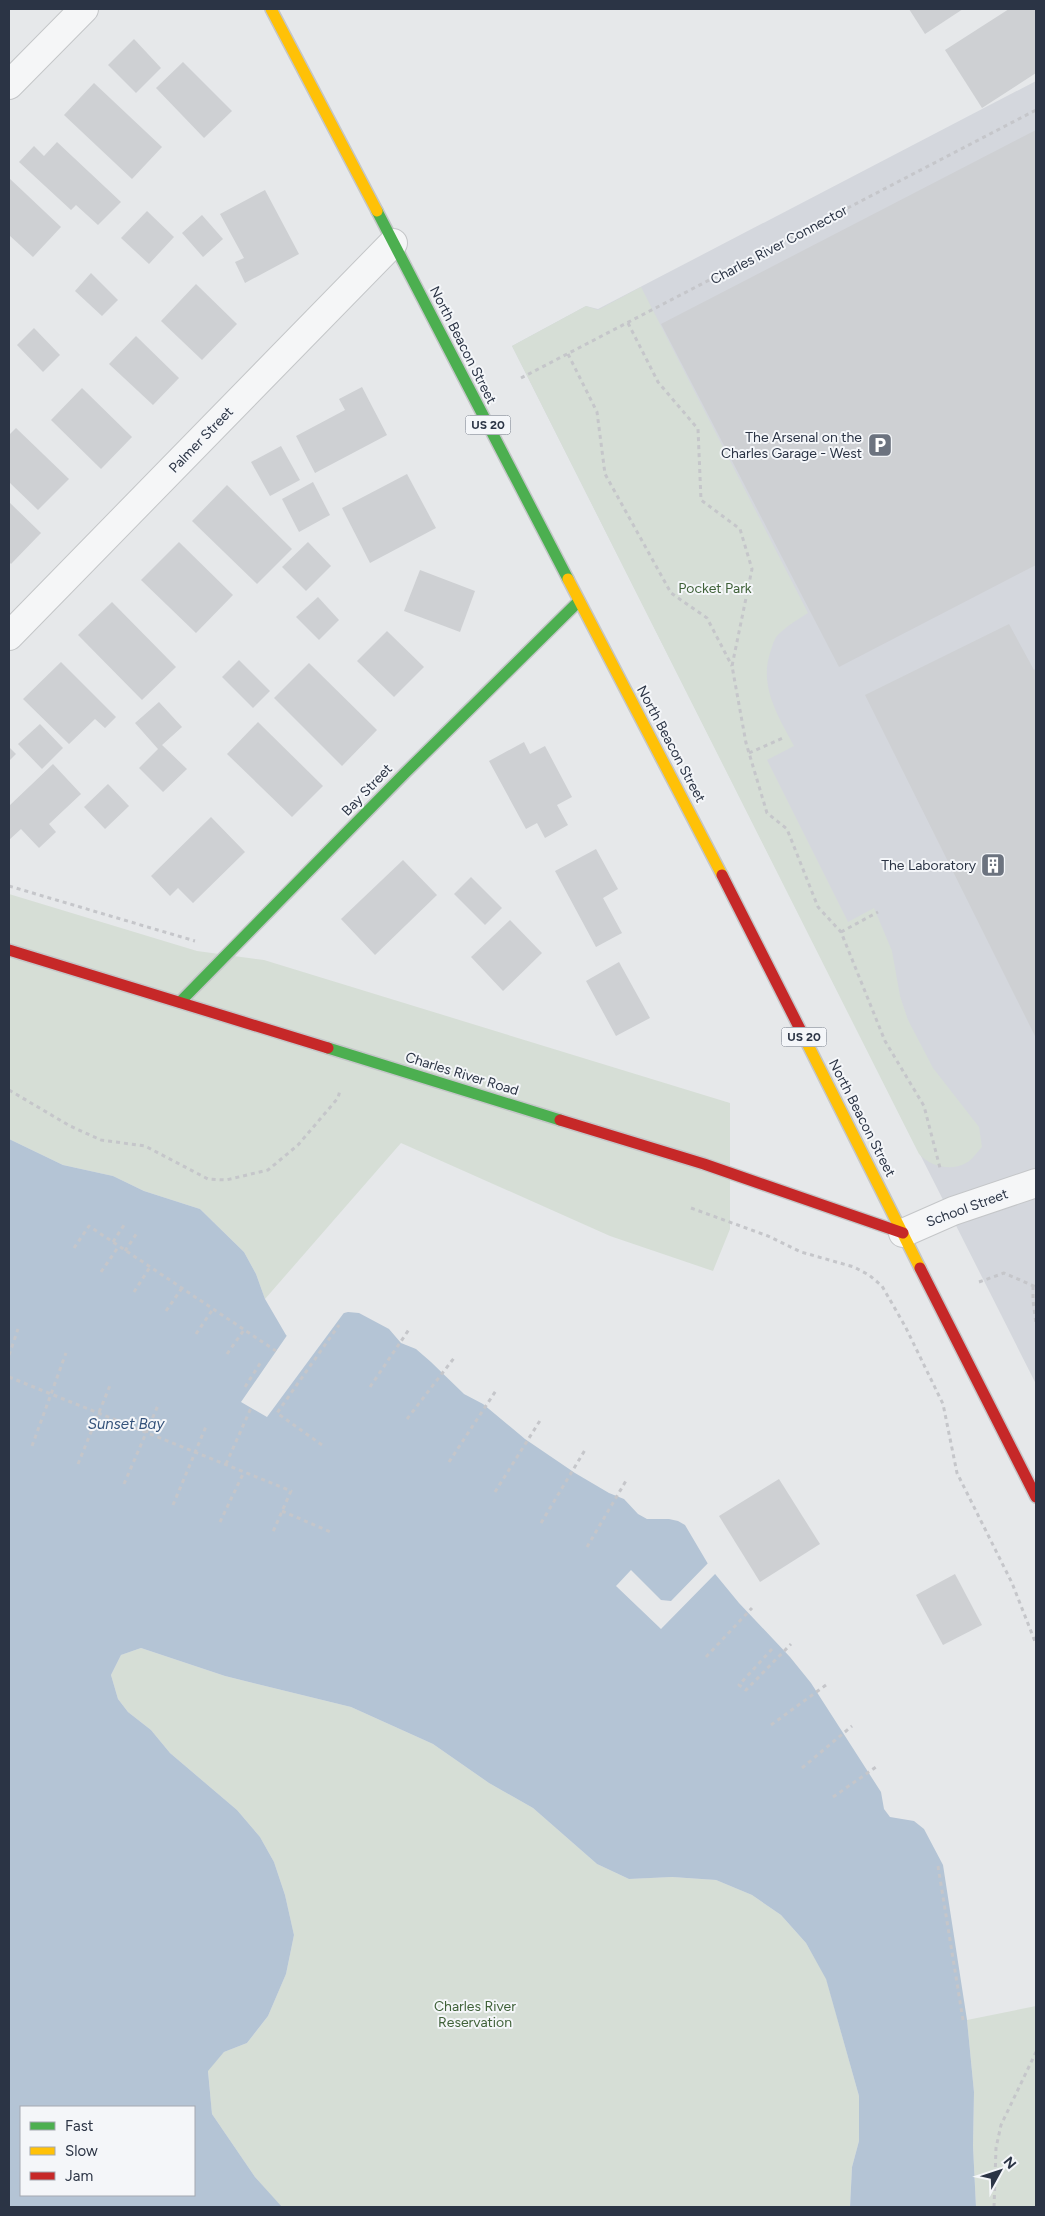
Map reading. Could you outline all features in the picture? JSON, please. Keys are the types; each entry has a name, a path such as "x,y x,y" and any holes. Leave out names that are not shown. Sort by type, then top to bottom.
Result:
{"main road":[{"name":"North Beacon Street","path":"272,9 705,840 1036,1497"},
{"name":"Bay Street","path":"180,1002 406,772 579,601"},
{"name":"Charles River Road","path":"9,950 704,1164 903,1233"}],"street":[{"path":"9,85 84,9"},
{"name":"Palmer Street","path":"9,636 394,243"},
{"name":"School Street","path":"903,1233 953,1211 1035,1185"}],"path":[{"name":"Charles River Connector","path":"521,378 1036,110"},
{"path":"628,323 658,382 698,429 701,500 740,529 752,569 732,666"},
{"path":"568,354 597,412 605,474 671,593 707,618 732,666 749,753 766,813 787,829 818,907 841,932 885,1041 924,1106 940,1168"},
{"path":"749,753 783,738"},
{"path":"9,886 202,943"},
{"path":"841,932 878,912"},
{"path":"9,1090 70,1126 101,1140 145,1146 208,1179 226,1180 268,1170 298,1145 338,1098 340,1090"},
{"path":"691,1208 768,1236 801,1252 854,1267 869,1275 882,1286 905,1326 943,1404 957,1473 1012,1583 1036,1644"},
{"path":"74,1248 89,1226 276,1351"},
{"path":"113,1242 124,1226"},
{"path":"125,1251 137,1233"},
{"path":"101,1272 119,1246"},
{"path":"134,1292 151,1267"},
{"path":"979,1282 1004,1273 1035,1286 1036,1324"},
{"path":"166,1311 182,1288"},
{"path":"196,1334 213,1309"},
{"path":"322,1445 277,1413 339,1325"},
{"path":"370,1387 410,1328"},
{"path":"9,1355 18,1329"},
{"path":"227,1354 244,1330"},
{"path":"32,1446 66,1354"},
{"path":"407,1419 454,1358"},
{"path":"245,1387 261,1362"},
{"path":"9,1377 291,1490 272,1534"},
{"path":"78,1464 111,1383"},
{"path":"449,1462 497,1389"},
{"path":"124,1484 159,1403"},
{"path":"226,1464 251,1408"},
{"path":"495,1492 540,1419"},
{"path":"174,1505 207,1424"},
{"path":"541,1523 585,1450"},
{"path":"220,1522 244,1472"},
{"path":"588,1547 627,1479"},
{"path":"282,1510 334,1533"},
{"path":"706,1658 752,1608"},
{"path":"772,1649 739,1685 746,1690 791,1644"},
{"path":"771,1725 826,1685"},
{"path":"802,1768 852,1726"},
{"path":"833,1797 876,1767"},
{"path":"938,1866 963,2020"},
{"path":"994,2207 996,2148 1001,2125 1036,2052"}],"shaded area":[{"path":"1036,81 1036,1384 512,346 586,306 598,309"}],"green space":[{"name":"Pocket Park","path":"641,287 808,613 780,632 771,648 767,676 768,688 776,712 794,746 767,760 848,922 874,908 892,951 900,996 908,1020 933,1068 979,1127 982,1147 970,1160 960,1166 947,1167 934,1164 919,1154 512,346 586,306 598,310"},
{"path":"9,894 197,951 264,960 730,1103 730,1229 713,1271 610,1236 401,1143 265,1299 256,1274 244,1252 200,1209 144,1191 113,1176 63,1165 9,1139"},
{"name":"Charles River Reservation","path":"141,1648 225,1676 351,1707 433,1744 489,1783 533,1808 597,1864 629,1879 672,1877 716,1880 752,1895 781,1915 806,1943 826,1978 859,2096 859,2141 852,2167 850,2207 281,2207 255,2177 212,2114 208,2070 224,2052 247,2043 268,2016 286,1974 294,1935 285,1895 274,1862 260,1837 237,1810 170,1753 151,1730 128,1712 118,1699 111,1675 121,1655"},
{"path":"1036,2006 1036,2207 976,2207 973,2146 974,2092 967,2020"}],"water":[{"name":"Sunset Bay","path":"9,1139 63,1165 113,1176 144,1191 200,1209 244,1252 256,1274 265,1299 286,1335 298,1347 315,1339 340,1314 348,1312 359,1313 389,1329 401,1343 416,1349 464,1394 483,1404 525,1439 575,1473 609,1493 624,1499 638,1514 647,1519 669,1519 685,1525 711,1569 811,1683 881,1792 884,1809 890,1817 914,1821 924,1829 943,1865 967,2020 974,2092 973,2146 976,2207 850,2207 852,2167 859,2141 859,2096 826,1979 806,1943 781,1915 752,1895 716,1880 672,1877 629,1879 597,1864 533,1808 489,1783 433,1744 351,1707 225,1676 141,1648 121,1655 111,1675 118,1699 128,1712 151,1730 170,1753 237,1810 260,1837 274,1862 285,1895 294,1935 286,1974 268,2016 247,2043 224,2052 208,2071 212,2114 255,2177 282,2207 9,2207"}],"pier":[{"path":"346,1310 267,1417 241,1402 288,1334 299,1344 314,1337 339,1312"},
{"path":"710,1561 717,1572 661,1629 616,1586 631,1570 661,1600 671,1601"}],"building":[{"path":"909,9 963,9 925,34"},
{"path":"1009,9 1036,9 1036,73 982,108 945,50"},
{"path":"134,39 161,68 136,93 108,65"},
{"path":"183,62 232,111 204,138 156,88"},
{"path":"94,83 162,147 132,179 64,115"},
{"name":"The Arsenal on the Charles Garage - West","path":"1036,130 1036,565 839,667 661,324"},
{"path":"57,142 121,202 98,225 76,205 71,210 19,162 34,146 44,156"},
{"path":"9,178 61,227 33,257 9,235"},
{"path":"265,190 299,254 245,283 235,262 244,258 220,214"},
{"path":"147,211 174,237 149,264 121,238"},
{"path":"202,215 223,239 203,257 182,233"},
{"path":"91,273 118,300 102,316 75,291"},
{"path":"196,284 237,324 202,360 161,321"},
{"path":"34,328 60,355 43,372 17,345"},
{"path":"136,336 179,378 153,405 109,364"},
{"path":"362,387 387,435 315,473 296,436 345,410 339,399"},
{"path":"82,388 132,437 101,469 51,420"},
{"path":"16,428 69,479 38,510 9,482 9,435"},
{"path":"281,446 300,480 270,496 251,462"},
{"path":"407,474 436,528 370,563 342,508"},
{"path":"313,482 330,515 299,532 282,499"},
{"path":"227,485 292,549 257,584 192,521"},
{"path":"9,502 41,533 11,564 9,562"},
{"path":"179,542 233,595 196,633 141,580"},
{"path":"308,542 331,566 306,591 282,567"},
{"path":"420,570 475,591 460,632 404,611"},
{"path":"318,597 339,620 319,640 296,617"},
{"path":"112,602 176,667 142,700 78,635"},
{"name":"The Laboratory","path":"1009,624 1034,670 1036,668 1036,1038 865,695"},
{"path":"387,631 424,667 394,697 357,661"},
{"path":"239,660 270,691 253,708 222,677"},
{"path":"61,662 116,717 105,728 95,719 69,744 23,699"},
{"path":"309,663 377,730 342,766 274,698"},
{"path":"159,702 182,727 162,745 187,769 163,792 139,768 158,749 135,723"},
{"path":"258,722 323,786 292,817 227,754"},
{"path":"40,724 63,748 42,769 18,744"},
{"path":"524,742 530,754 545,746 572,797 557,805 568,825 545,838 537,823 526,829 489,761"},
{"path":"9,747 16,754 9,761"},
{"path":"53,764 81,794 49,824 56,832 39,848 21,829 9,840 9,806"},
{"path":"108,784 129,806 105,829 84,807"},
{"path":"211,817 245,852 193,903 178,888 170,896 151,876"},
{"path":"596,849 618,889 603,898 622,933 596,947 555,871"},
{"path":"403,860 437,895 375,955 341,919"},
{"path":"471,877 502,908 485,925 454,894"},
{"path":"510,920 542,953 503,991 471,957"},
{"path":"619,962 650,1018 616,1036 586,981"},
{"path":"779,1479 820,1544 760,1582 719,1516"},
{"path":"955,1574 982,1625 943,1645 916,1595"}],"traffic: fast":[{"path":"377,211 568,579"},
{"path":"180,1002 406,772 579,601"},
{"path":"328,1048 560,1120"}],"traffic: slow":[{"path":"271,9 377,211"},
{"path":"568,579 722,875"},
{"path":"804,1037 920,1268"}],"traffic: jam":[{"path":"722,875 804,1037"},
{"path":"9,950 328,1048"},
{"path":"560,1120 704,1164 903,1233"},
{"path":"920,1268 1036,1497"}],"place":[{"name":"The Arsenal on the Charles Garage - West","path":"880,445"},
{"name":"The Laboratory","path":"993,865"}]}
